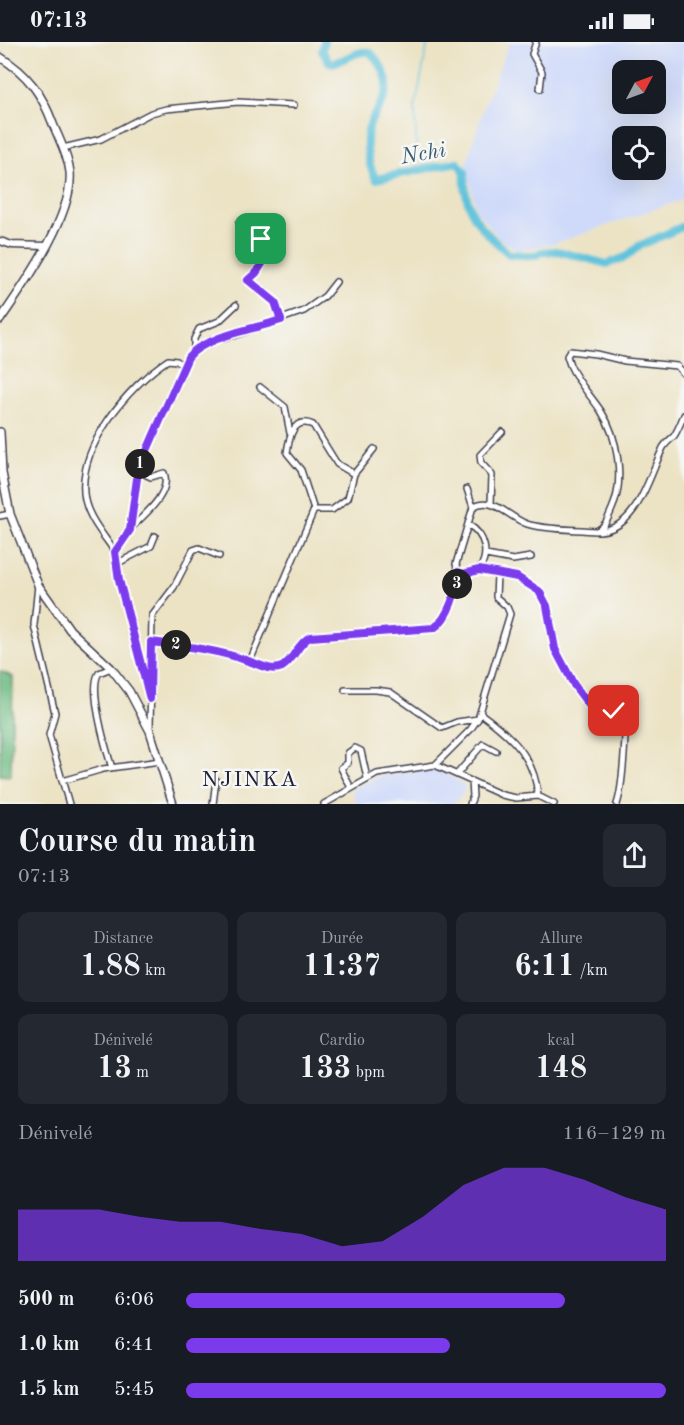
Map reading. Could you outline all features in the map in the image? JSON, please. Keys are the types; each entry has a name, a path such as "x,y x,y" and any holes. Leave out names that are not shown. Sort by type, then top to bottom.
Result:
{"main road":[{"path":"0,57 26,75 42,97 63,148 70,172 69,192 45,246 0,320"},
{"path":"0,432 2,473 10,514 38,585 70,630 111,668 129,691 150,731 172,804"}],"street":[{"path":"536,42 532,54 542,72 540,89"},
{"path":"63,148 101,139 151,113 166,109 238,102 294,105"},
{"path":"239,222 269,248 256,273 248,280 275,302 281,320"},
{"path":"0,241 45,246"},
{"path":"130,530 138,471 183,366 194,349 211,340 281,320 314,306 336,282"},
{"path":"194,349 194,339 199,329 219,321 236,305"},
{"path":"598,531 606,522 616,498 619,481 618,462 607,422 575,375 568,353 577,350 625,361 677,366 684,374"},
{"path":"150,699 115,552 86,502 85,480 91,455 110,418 145,377 168,360 183,366"},
{"path":"250,661 314,510 301,470 287,453 290,434 285,407 260,387"},
{"path":"473,507 482,502 491,504 526,524 598,531 614,529 627,516 648,484 662,448 674,435 684,415"},
{"path":"290,434 303,423 313,425 337,464 354,474"},
{"path":"491,504 492,475 481,463 480,455 502,432"},
{"path":"314,510 328,512 348,498 354,474 374,449"},
{"path":"115,552 130,530 163,493 166,486 164,473 151,477 138,471"},
{"path":"151,642 250,661 268,668 279,668 288,662 298,645 310,637 434,628 443,618 455,590 458,572 457,559 473,507 467,489"},
{"path":"0,516 10,514"},
{"path":"469,525 481,535 486,555 479,570"},
{"path":"118,563 151,546 155,536"},
{"path":"150,731 153,613 174,586 193,550 199,548 219,556"},
{"path":"486,555 513,560 531,557"},
{"path":"458,572 463,574 479,570 517,577 539,591 547,606 555,649 574,685 589,705 623,714 626,724 622,745 624,774 617,804"},
{"path":"435,765 471,730 479,716 510,614 507,607 495,597 497,575"},
{"path":"38,585 34,625 51,687 55,713 49,735 69,804"},
{"path":"111,668 99,673 96,681 99,714 112,768"},
{"path":"345,690 390,692 442,728 479,716 505,731 521,748 537,782 538,796"},
{"path":"457,774 483,744 496,751"},
{"path":"351,788 341,768 348,763 348,753 355,748 361,751 367,778"},
{"path":"62,781 112,768 160,761"},
{"path":"324,804 367,778 382,772 435,765 509,796 538,796 554,804"},
{"path":"213,804 216,780"},
{"path":"470,804 473,796 472,782"}],"shaded area":[{"path":"513,42 684,42 684,199 556,243 518,250 501,240 476,210 466,165 484,107 509,44"},
{"path":"429,768 443,772 463,784 466,790 453,804 356,804 352,789 379,776"}],"green space":[{"path":"0,671 13,677 11,776 0,775"}],"waterway":[{"name":"Nchi","path":"324,42 322,51 330,63 359,53 370,52 384,71 387,85 385,95 372,119 367,138 369,159 376,179 457,162 465,172 467,198 475,219 509,254 534,256 542,252 557,251 607,264 626,257 639,246 684,226"},
{"path":"417,171 415,108 428,42"}],"district":[{"name":"NJINKA","path":"250,778"}],"route":[{"path":"261,239 268,245 270,251 256,273 248,280 275,302 281,320 236,335 211,340 194,349 188,357 153,440 144,454 135,482 130,530 115,552 119,580 150,699 151,642 210,652 250,661 263,667 279,668 288,662 298,645 310,637 434,628 443,618 455,590 458,572 463,574 479,570 517,577 539,591 547,606 555,649 574,685 589,705 600,710 614,711"}]}
